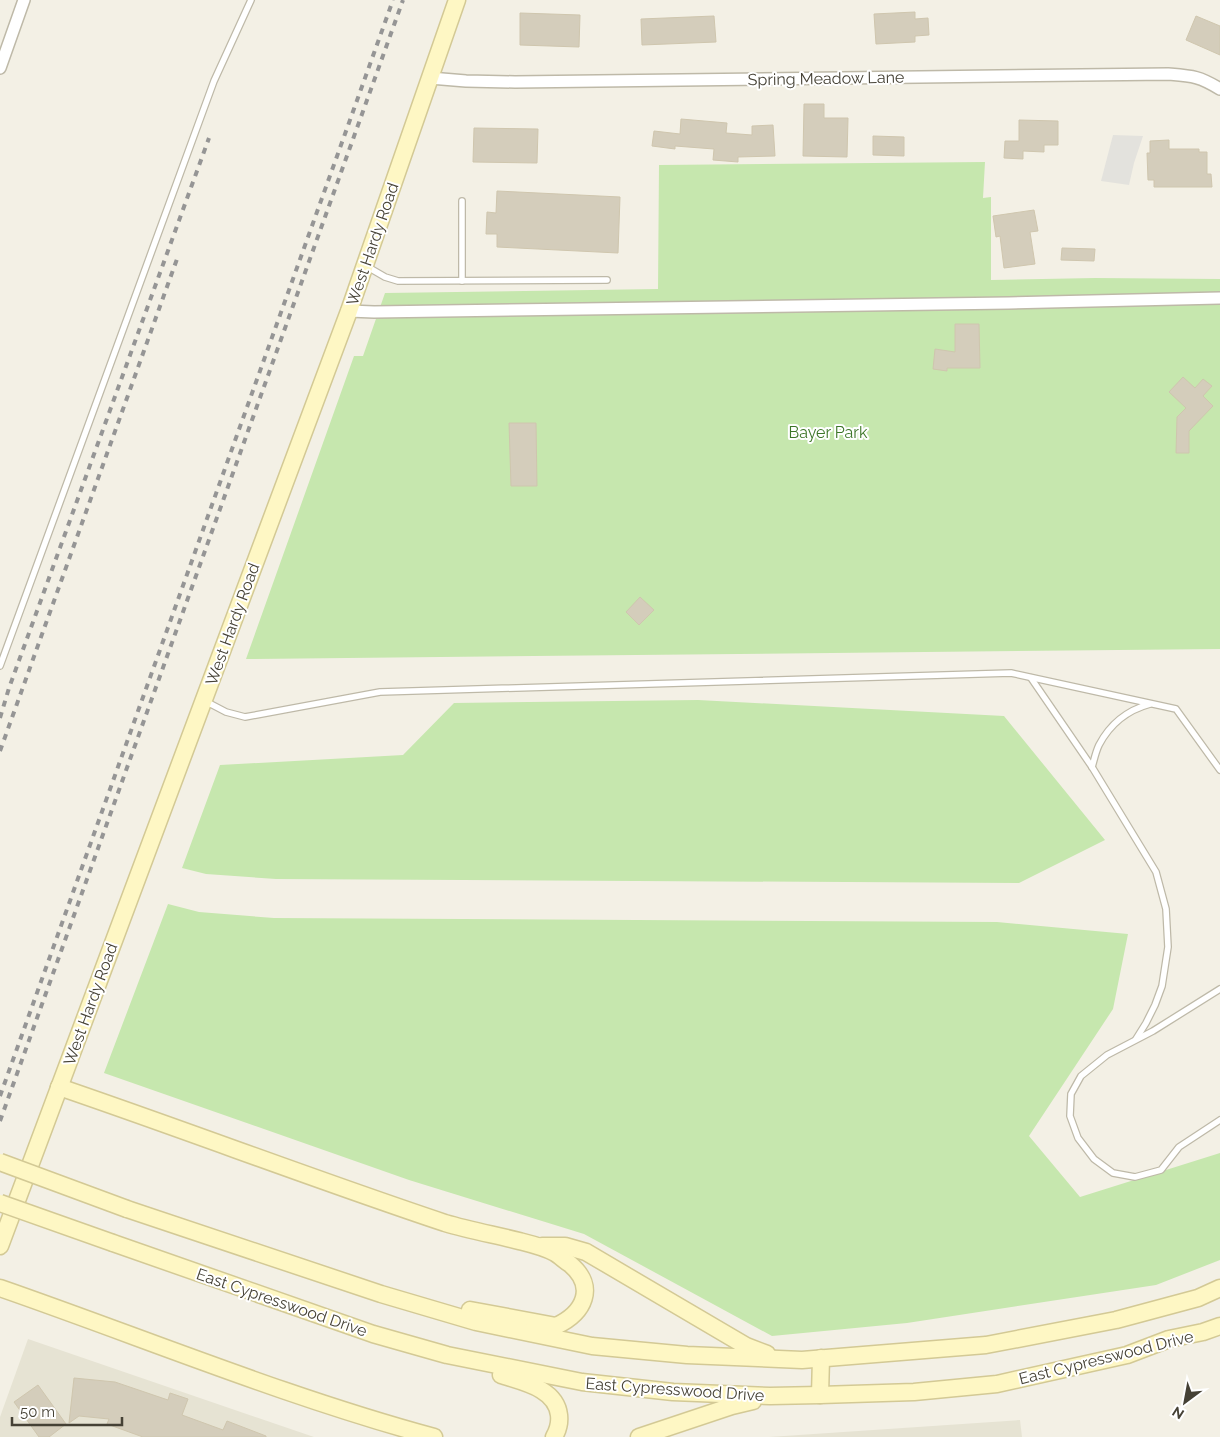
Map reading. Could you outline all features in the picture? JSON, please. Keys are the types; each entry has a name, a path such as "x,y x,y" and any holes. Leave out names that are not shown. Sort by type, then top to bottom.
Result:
{"main road":[{"name":"West Hardy Road","path":"0,1246 348,311 458,0"},
{"path":"59,1087 448,1223 537,1246 555,1253 571,1265 579,1274 586,1294 580,1309 568,1320 556,1326 381,1294"},
{"name":"East Cypresswood Drive","path":"0,1162 128,1209 381,1294 476,1322 592,1346 687,1355 802,1360 986,1345 1116,1320 1198,1298 1220,1288"},
{"name":"East Cypresswood Drive","path":"0,1203 373,1334 447,1356 582,1382 674,1392 820,1396 914,1392 996,1384 1127,1355 1169,1339 1203,1332 1220,1326"},
{"path":"537,1246 565,1246 586,1252 746,1346 778,1359"},
{"path":"0,1288 307,1398 434,1437"},
{"path":"1203,1332 1220,1333"},
{"path":"447,1356 535,1387 549,1394 555,1401 559,1414 558,1431 554,1437"},
{"path":"820,1396 821,1358"},
{"path":"639,1437 732,1406 770,1396"}],"street":[{"path":"0,68 24,0"},
{"name":"Spring Meadow Lane","path":"430,78 515,82 1168,74 1194,76 1220,89"},
{"path":"348,311 773,307 1220,298"}],"lane":[{"path":"0,666 214,81 251,0"},
{"path":"462,201 462,281"},
{"path":"365,264 385,277 398,280 607,280"},
{"path":"203,700 226,712 246,717 380,692 1010,674 1176,709 1220,770"},
{"path":"1031,678 1092,767 1156,872 1166,909 1168,947 1162,986 1155,1005 1135,1040"},
{"path":"1092,767 1098,746 1110,728 1130,712 1152,704"},
{"path":"1220,989 1153,1031 1107,1055 1081,1076 1071,1094 1070,1116 1078,1138 1094,1160 1113,1173 1134,1178 1161,1170 1179,1147 1220,1120"}],"shaded area":[{"path":"1113,135 1143,136 1129,185 1101,181"},
{"path":"28,1339 314,1437 0,1437 0,1417"},
{"path":"1020,1420 1022,1437 769,1437 784,1436"}],"green space":[{"name":"Bayer Park","path":"985,162 983,198 991,197 991,280 1095,278 1220,279 1220,649 246,659 354,356 363,356 385,293 658,289 659,165"},
{"path":"698,700 1004,716 1105,840 1019,883 276,879 206,874 182,868 220,765 403,755 454,703"},
{"path":"168,904 199,912 274,918 997,922 1128,934 1113,1009 1029,1136 1080,1197 1220,1153 1220,1260 1156,1285 907,1323 772,1336 584,1234 409,1180 104,1073"}],"building":[{"path":"915,12 915,19 928,18 929,35 915,36 915,42 876,44 874,14"},
{"path":"520,13 580,15 579,47 520,45"},
{"path":"714,16 716,42 642,45 641,19"},
{"path":"1196,16 1220,26 1220,55 1186,40"},
{"path":"804,104 824,104 824,118 848,118 847,157 803,156"},
{"path":"681,119 727,123 726,133 752,135 752,126 773,125 775,156 738,157 738,162 713,160 714,149 675,146 675,149 652,146 654,131 680,134"},
{"path":"1019,120 1058,121 1058,145 1044,145 1044,152 1023,151 1023,159 1004,158 1005,141 1019,141"},
{"path":"474,128 538,129 537,163 473,162"},
{"path":"873,136 904,137 904,156 873,155"},
{"path":"1169,140 1169,149 1199,149 1199,152 1207,152 1207,174 1211,174 1212,187 1154,187 1154,180 1148,180 1147,153 1150,153 1150,141"},
{"path":"497,191 620,197 618,253 497,247 497,234 486,234 487,212 496,213"},
{"path":"1034,210 1038,231 1030,232 1035,264 1004,268 1000,236 996,237 993,216"},
{"path":"1062,248 1095,249 1094,261 1061,260"},
{"path":"955,324 979,324 980,368 947,368 947,371 933,369 935,349 955,352"},
{"path":"1183,377 1195,388 1203,379 1212,386 1203,396 1213,406 1189,431 1189,453 1176,453 1177,417 1186,408 1169,392"},
{"path":"509,423 536,423 537,486 511,486"},
{"path":"640,597 654,610 639,625 626,612"},
{"path":"74,1378 115,1382 168,1400 170,1393 188,1399 182,1415 223,1430 227,1421 266,1437 143,1437 107,1424 109,1419 79,1416 69,1423"},
{"path":"38,1385 66,1424 49,1437 39,1437 14,1402"}],"railway":[{"path":"0,1096 393,0"},
{"path":"0,1121 403,0"},
{"path":"0,718 9,688 209,138"},
{"path":"0,751 177,259"}]}
